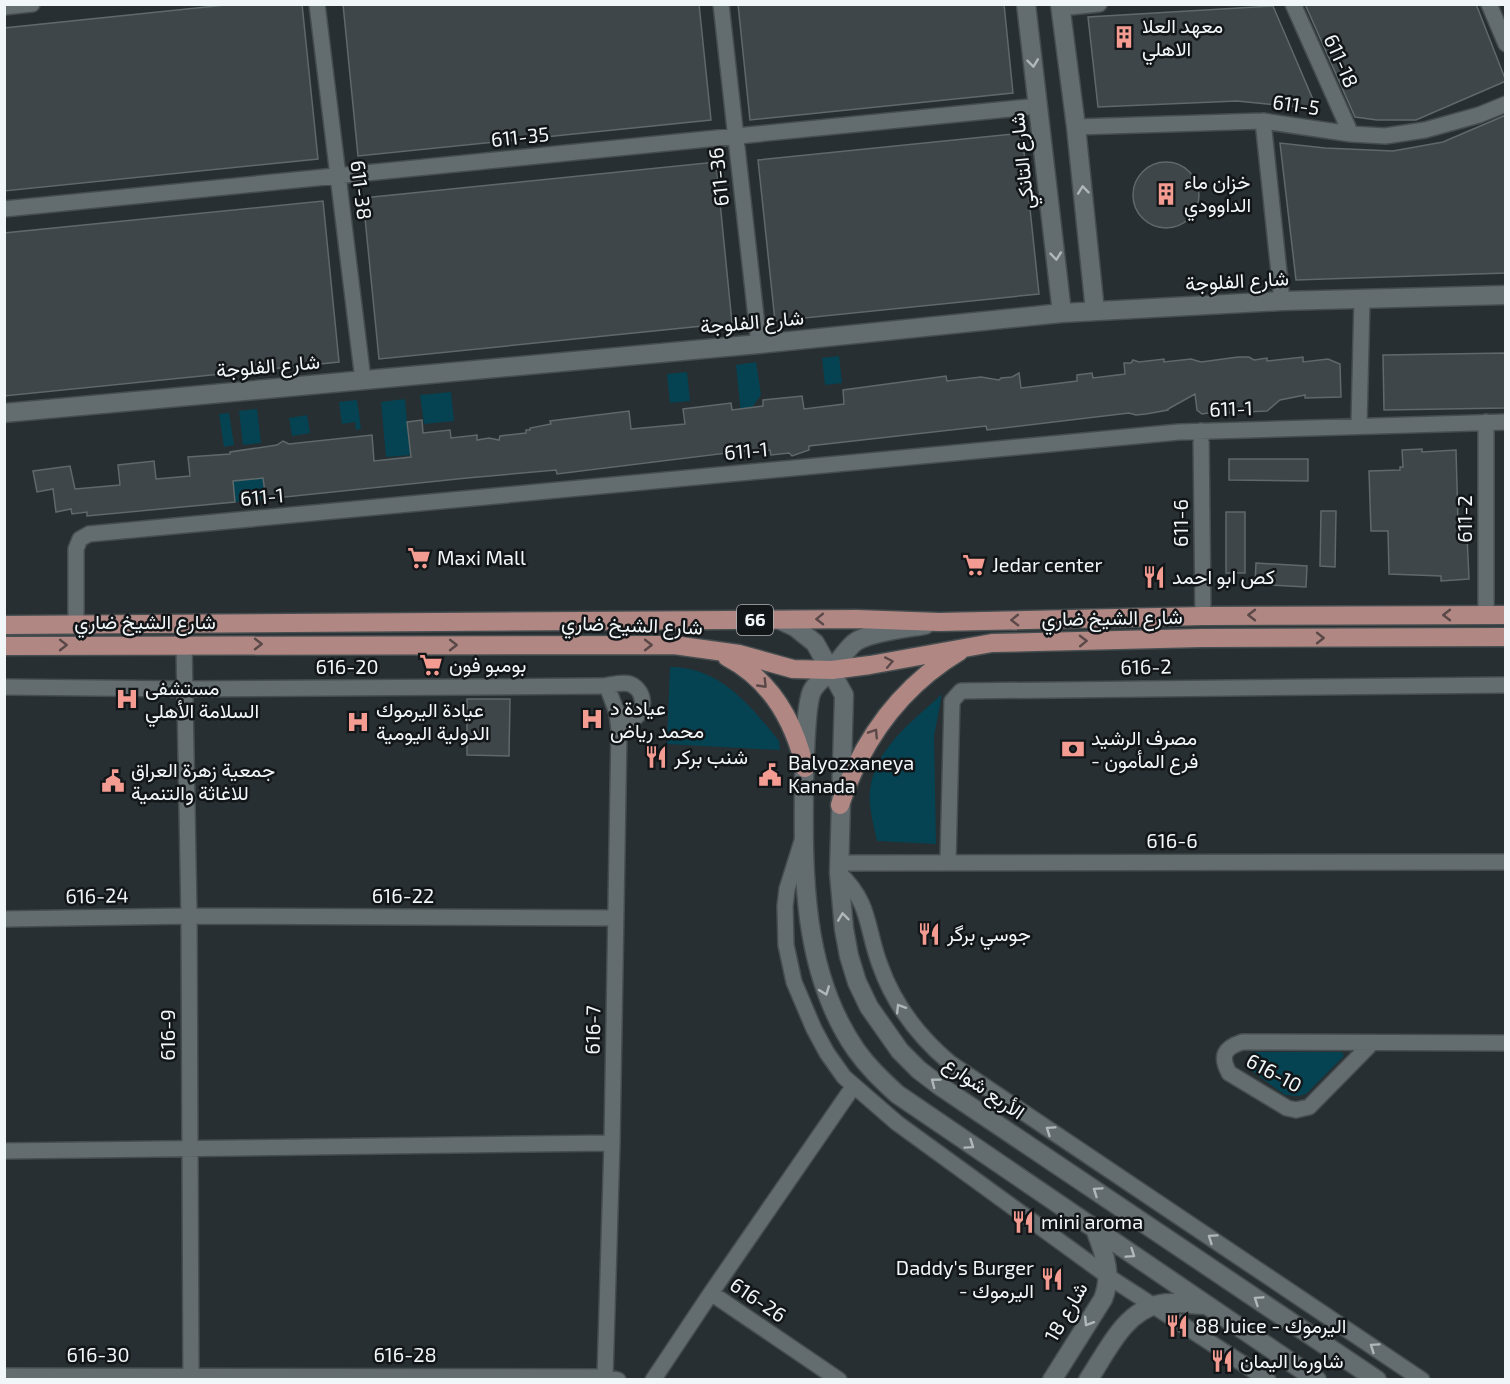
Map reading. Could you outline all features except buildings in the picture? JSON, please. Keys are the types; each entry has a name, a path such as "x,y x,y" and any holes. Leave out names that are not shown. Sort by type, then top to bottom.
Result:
{"main road":[{"name":"شارع الشيخ ضاري","path":"4,625 856,619 939,622 1203,615 1506,615"},
{"name":"شارع الشيخ ضاري","path":"4,646 674,645 739,654 793,669 832,670 969,646 1015,642 1201,638 1506,637"},
{"path":"840,805 860,756 889,712 925,675 969,646"},
{"path":"715,650 758,678 775,698 789,719 799,743 805,768"}],"street":[{"path":"4,7 32,4"},
{"name":"611-38","path":"317,4 363,380"},
{"name":"611-36","path":"721,4 759,344"},
{"name":"شارع التانكي","path":"1026,4 1062,313"},
{"path":"1095,310 1061,6 1099,4"},
{"name":"611-18","path":"1293,4 1351,134"},
{"path":"1489,4 1506,44"},
{"name":"611-5","path":"1076,127 1263,121 1351,134 1385,136 1425,130 1479,115 1506,104"},
{"name":"611-35","path":"4,209 1039,106"},
{"path":"1263,121 1282,301"},
{"name":"شارع الفلوجة","path":"4,413 759,344 1095,310 1282,301 1506,295"},
{"path":"1359,425 1362,299"},
{"name":"611-2","path":"1486,422 1486,615"},
{"name":"611-1","path":"76,625 76,549 80,539 89,534 1201,431 1506,422"},
{"name":"611-6","path":"1201,431 1203,615"},
{"name":"الأربع شوارع","path":"780,620 808,635 821,651 840,686 845,702 839,868 844,929 849,956 868,1007 900,1051 919,1070 950,1093 1377,1380"},
{"path":"939,622 873,635 857,641 811,693 805,768 805,880 815,957 831,1006 857,1051 873,1071 897,1094 1317,1380"},
{"name":"616-9","path":"184,644 189,916 191,1378"},
{"name":"616-20","path":"4,687 186,689 607,686 627,683 637,688 643,704 639,714 630,721 619,723"},
{"name":"616-2","path":"948,861 952,701 961,691 1506,685"},
{"name":"616-7","path":"607,686 619,723 612,1143 612,1378"},
{"path":"804,838 791,871 784,906 789,963 794,982 814,1029 827,1053 853,1087 897,1123 1109,1277 1268,1380"},
{"name":"616-6","path":"839,868 948,861 1506,862"},
{"path":"839,868 864,905 871,936 888,986 909,1022 931,1047 950,1063 1422,1380"},
{"name":"616-22","path":"189,916 616,918"},
{"name":"616-24","path":"4,919 189,916"},
{"name":"616-10","path":"1372,1042 1309,1107 1296,1110 1287,1108 1229,1073 1224,1064 1225,1054 1231,1045 1242,1042 1372,1042 1506,1043"},
{"path":"711,1293 853,1087"},
{"path":"4,1151 612,1143"},
{"name":"شارع 18","path":"1052,1380 1103,1299 1109,1277 1104,1253 1095,1229"},
{"name":"616-26","path":"653,1380 711,1293 839,1380"},
{"path":"1088,1380 1128,1321 1144,1309 1163,1303 1207,1305"},
{"name":"616-30","path":"4,1376 191,1378"},
{"name":"616-28","path":"191,1378 612,1378"}],"shaded area":[{"path":"839,356 842,383 825,385 822,358"},
{"path":"756,362 761,395 747,414 741,414 736,365"},
{"path":"687,372 690,401 670,403 667,374"},
{"path":"451,392 454,421 424,424 420,395"},
{"path":"405,399 410,455 386,457 381,402"},
{"path":"357,400 361,429 356,430 355,422 342,424 339,402"},
{"path":"257,409 261,443 243,445 239,411"},
{"path":"229,413 234,445 224,447 219,414"},
{"path":"307,415 310,433 292,436 289,418"},
{"path":"263,478 266,499 235,502 233,481"},
{"path":"670,667 704,674 732,690 757,714 779,741 780,750 667,744"},
{"path":"942,694 934,736 936,844 877,841 870,790 879,761 897,736"},
{"path":"1253,1052 1342,1052 1344,1056 1306,1094 1299,1096 1285,1095 1246,1067 1248,1056"}],"place":[{"name":"معهد العلا الاهلي","path":"1124,37"},
{"name":"خزان ماء الداوودي","path":"1166,194"},
{"name":"Maxi Mall","path":"419,558"},
{"name":"Jedar center","path":"974,565"},
{"name":"كص ابو احمد","path":"1154,577"},
{"name":"بومبو فون","path":"431,665"},
{"name":"مستشفى السلامة الأهلي","path":"127,699"},
{"name":"عيادة د محمد رياض","path":"592,719"},
{"name":"عيادة اليرموك الدولية اليومية","path":"358,722"},
{"name":"مصرف الرشيد - فرع المأمون","path":"1073,749"},
{"name":"شنب بركر","path":"656,757"},
{"name":"Balyozxaneya Kanada","path":"770,775"},
{"name":"جمعية زهرة العراق للاغاثة والتنمية","path":"113,781"},
{"name":"جوسي برگر","path":"929,934"},
{"name":"mini aroma","path":"1023,1222"},
{"name":"Daddy's Burger - اليرموك","path":"1052,1279"},
{"name":"88 Juice - اليرموك","path":"1177,1326"},
{"name":"شاورما اليمان","path":"1222,1361"}]}
